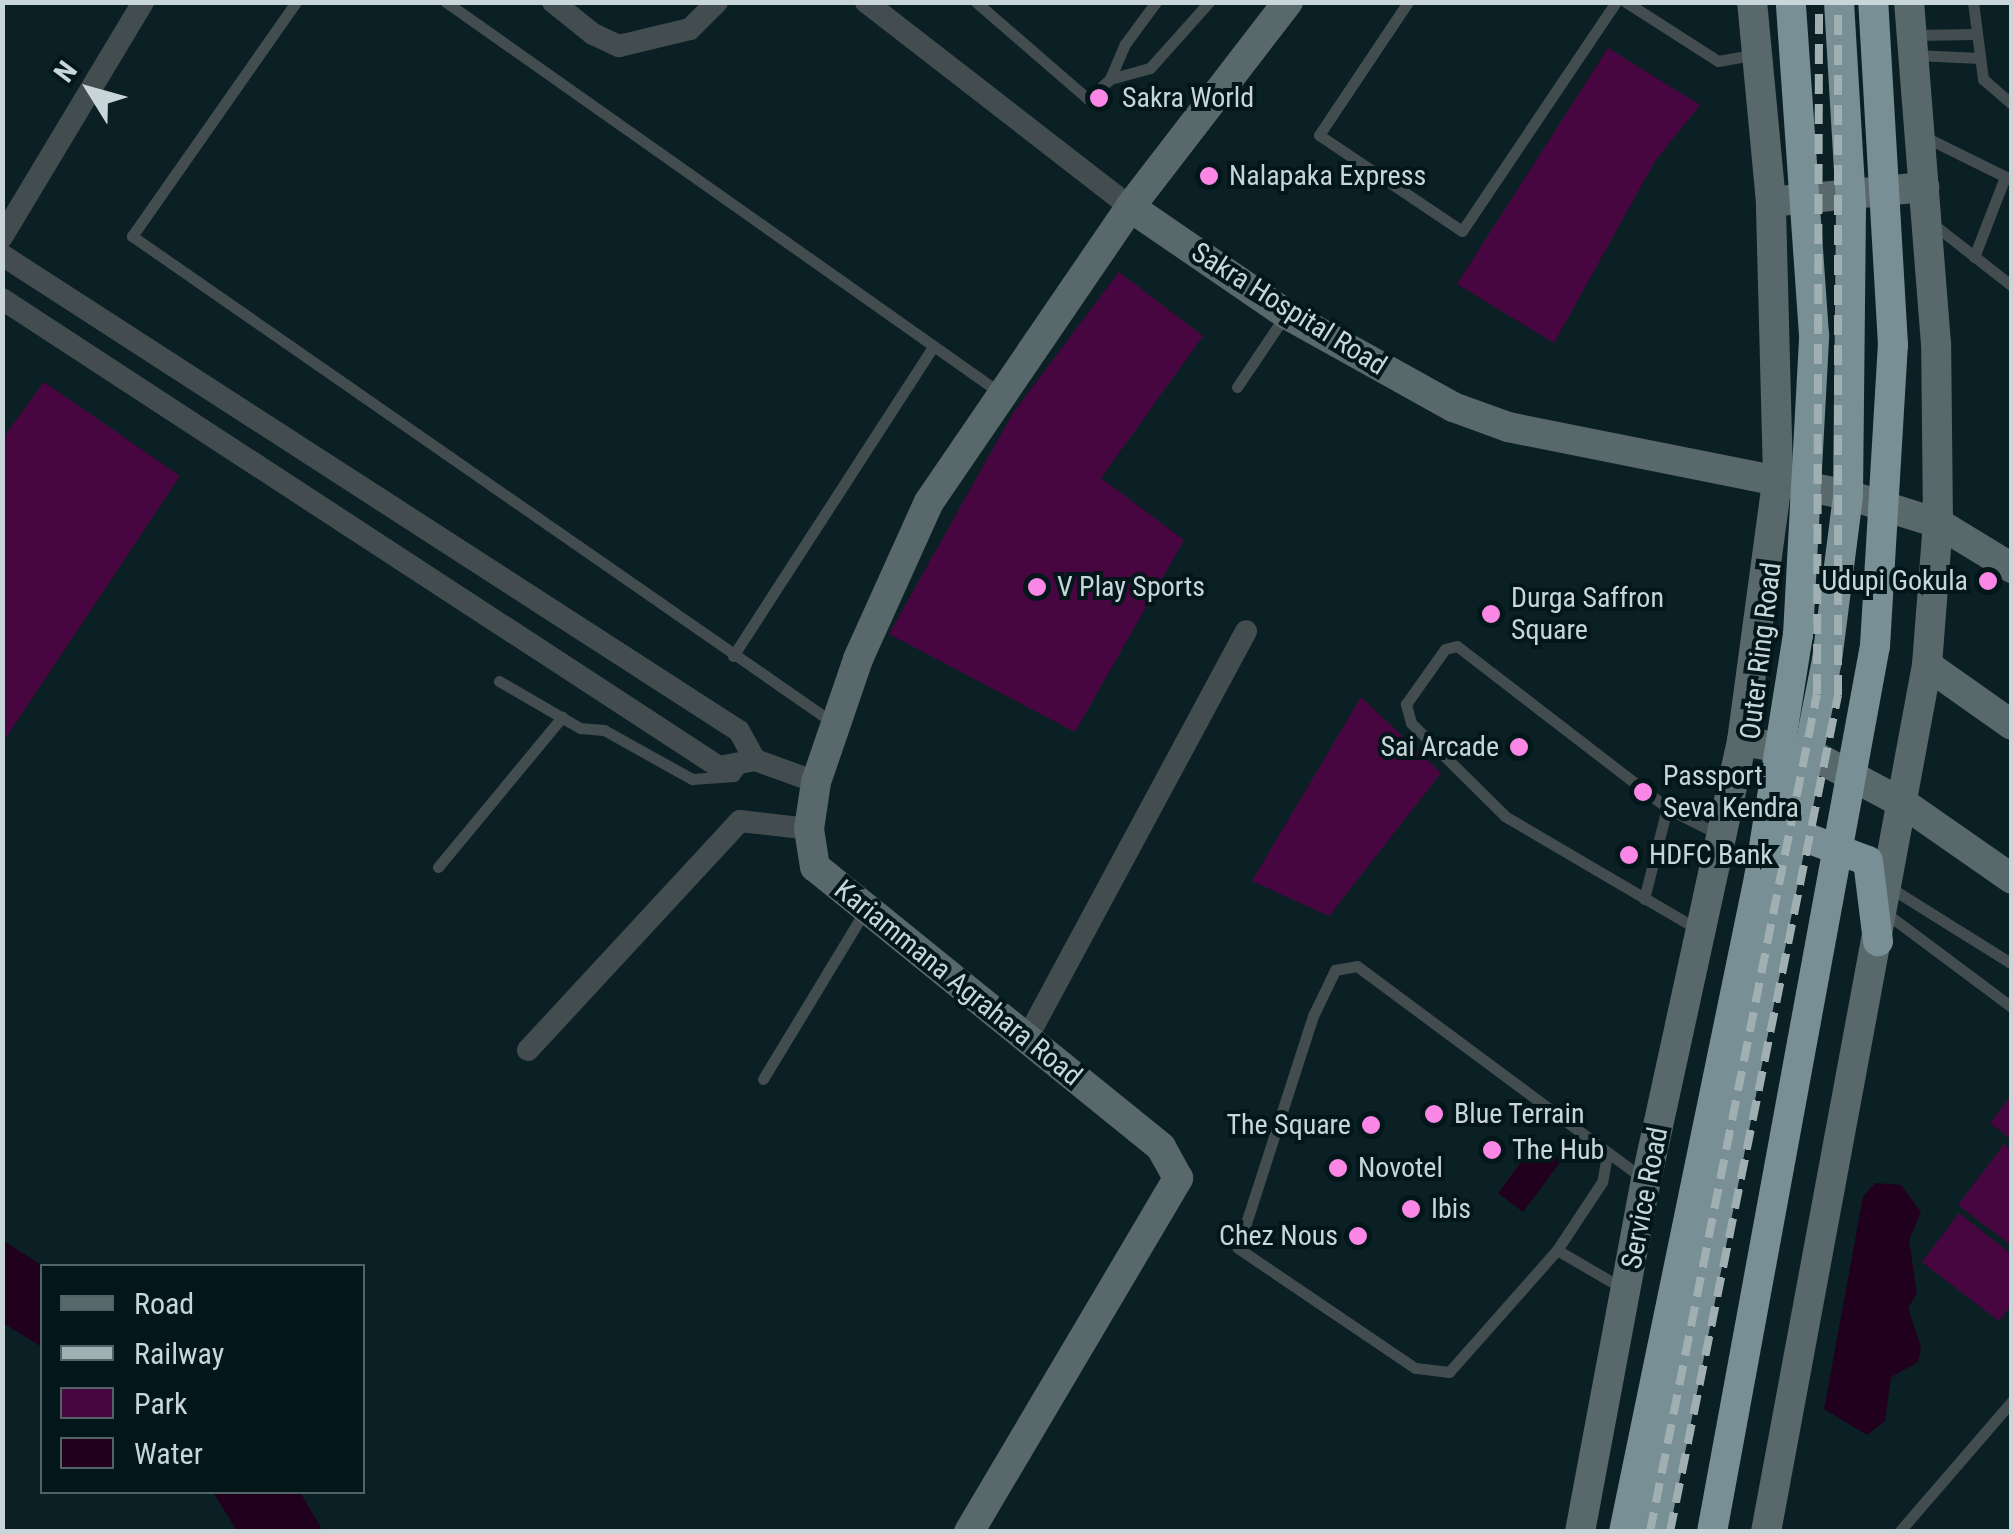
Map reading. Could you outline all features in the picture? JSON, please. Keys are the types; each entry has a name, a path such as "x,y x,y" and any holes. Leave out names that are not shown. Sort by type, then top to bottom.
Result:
{"highway":[{"name":"Outer Ring Road","path":"1624,1532 1759,878 1788,718 1806,555 1814,335 1792,2"},
{"path":"1654,1532 1794,833 1848,495 1850,194 1839,2"},
{"path":"1712,1532 1875,646 1894,344 1883,102 1874,2"},
{"path":"1794,833 1868,861 1883,913"}],"street":[{"path":"2,237 143,2"},
{"path":"553,2 593,34 619,46 690,29 717,2"},
{"name":"Sakra Hospital Road","path":"866,2 1130,207 1286,314 1454,407 1508,427 1778,476 1848,495 1938,523 2012,568"},
{"name":"Kariammana Agrahara Road","path":"969,1532 1178,1178 1161,1147 815,867 808,829 816,782 929,502 999,392 1130,207 1288,2"},
{"name":"Service Road","path":"1580,1532 1646,1181 1742,741 1778,476 1771,202 1752,2"},
{"path":"1766,1532 1906,805 1927,665 1938,523 1936,344 1909,2"},
{"path":"1771,202 1850,194 1924,203"},
{"path":"2,255 739,731 750,761"},
{"path":"2,300 719,767 750,761 816,782"},
{"path":"1027,1038 1246,631"},
{"path":"1927,665 2012,725"},
{"path":"1742,741 1809,752 1906,805 2012,879"},
{"path":"528,1050 740,821 808,829"}],"lane":[{"path":"296,2 132,236 836,725"},
{"path":"446,2 999,392"},
{"path":"976,2 1088,99 1110,79 1125,44 1156,2"},
{"path":"1110,79 1150,68 1208,2"},
{"path":"1408,2 1319,134 1462,231 1616,2"},
{"path":"1626,2 1718,60 1758,54"},
{"path":"1974,2 1983,79 2012,104"},
{"path":"1913,45 1977,34"},
{"path":"1913,45 1980,58"},
{"path":"1921,135 2008,179 1974,257"},
{"path":"1924,203 1974,257 2012,286"},
{"path":"1238,387 1286,314"},
{"path":"733,656 933,347"},
{"path":"1703,932 1505,816 1412,723 1406,704 1445,649 1457,646 1721,851"},
{"path":"500,680 580,728 604,730 692,778 734,776 750,761"},
{"path":"438,867 562,717"},
{"path":"1644,900 1667,808"},
{"path":"763,1080 866,908"},
{"path":"1883,913 2012,964"},
{"path":"1883,913 2012,1007"},
{"path":"1607,1155 1602,1182 1557,1250 1469,1354 1449,1372 1415,1368 1238,1248 1313,1016 1336,970 1357,966 1646,1181"},
{"path":"1557,1250 1626,1291"},
{"path":"1899,1532 2012,1401"}],"green space":[{"path":"1608,48 1700,105 1655,161 1554,343 1457,284"},
{"name":"V Play Sports","path":"1119,272 1203,336 1101,478 1184,540 1075,732 889,634 1013,413"},
{"path":"44,382 180,476 3,742 3,438"},
{"path":"1361,697 1441,773 1329,916 1252,881"},
{"path":"2011,1096 2011,1139 1990,1123"},
{"path":"2004,1144 2011,1150 2011,1245 1958,1205"},
{"path":"1959,1213 2011,1254 2011,1305 1999,1321 1922,1262"}],"water":[{"path":"1536,1142 1562,1160 1523,1212 1498,1193"},
{"path":"1875,1183 1901,1185 1921,1212 1909,1240 1917,1293 1908,1308 1921,1347 1918,1362 1891,1377 1885,1421 1867,1435 1824,1409 1863,1197"},
{"path":"2,1240 40,1264 40,1346 3,1323"},
{"path":"214,1494 301,1494 323,1531 237,1531"}],"railway":[{"path":"1650,1532 1817,694 1819,2"},
{"path":"1670,1532 1838,695 1838,2"}],"place":[{"name":"Sakra World","path":"1099,98"},
{"name":"Nalapaka Express","path":"1209,176"},
{"name":"Udupi Gokula","path":"1988,581"},
{"name":"V Play Sports","path":"1037,587"},
{"name":"Durga Saffron Square","path":"1491,614"},
{"name":"Sai Arcade","path":"1519,747"},
{"name":"Passport Seva Kendra","path":"1643,792"},
{"name":"HDFC Bank","path":"1629,855"},
{"name":"Blue Terrain","path":"1434,1114"},
{"name":"The Square","path":"1371,1125"},
{"name":"The Hub","path":"1492,1150"},
{"name":"Novotel","path":"1338,1168"},
{"name":"Ibis","path":"1411,1209"},
{"name":"Chez Nous","path":"1358,1236"}]}
